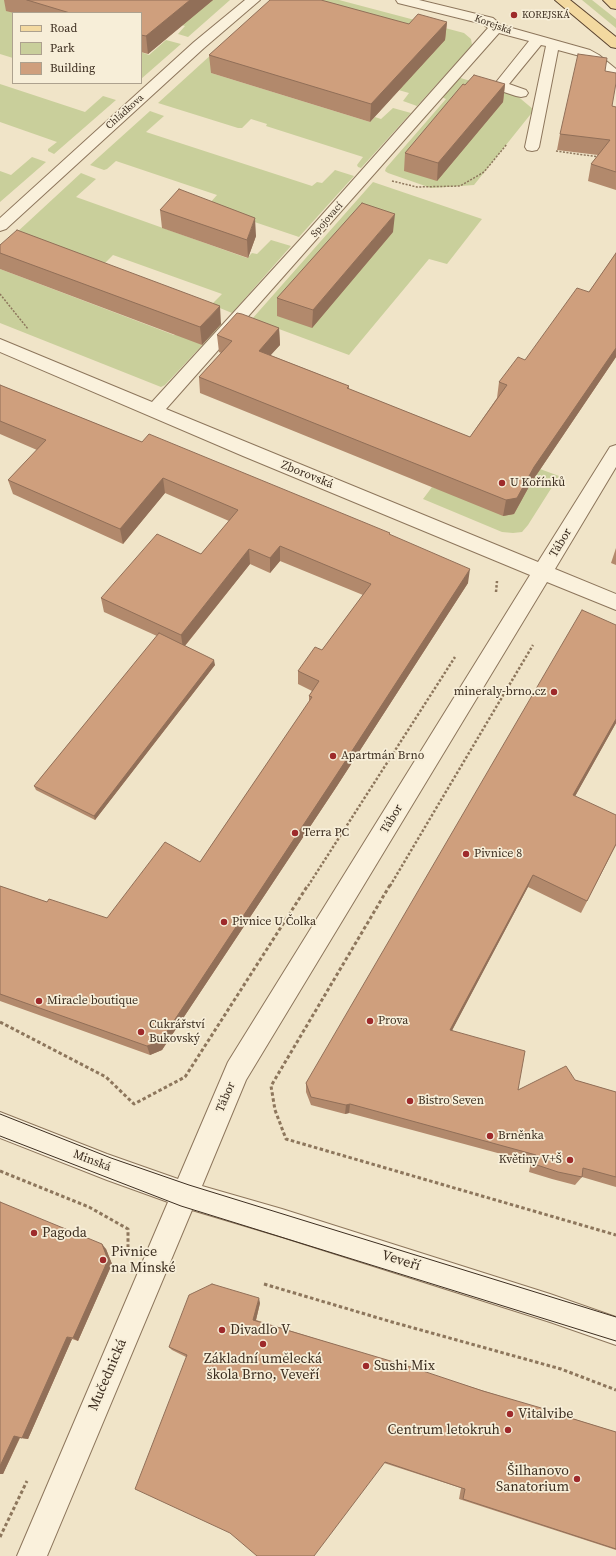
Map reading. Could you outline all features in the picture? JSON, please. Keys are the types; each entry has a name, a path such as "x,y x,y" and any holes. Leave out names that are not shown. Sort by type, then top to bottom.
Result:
{"main road":[{"path":"562,0 616,44"},
{"path":"610,0 616,5"}],"street":[{"name":"Chládkova","path":"0,226 199,45 253,0"},
{"name":"Korejská","path":"403,0 488,22 496,28 585,53 594,58 616,76"},
{"name":"Spojovací","path":"155,410 496,28"},
{"path":"521,94 500,86 538,39"},
{"path":"532,147 556,44"},
{"name":"Zborovská","path":"0,345 249,451 616,602"},
{"name":"Tábor","path":"185,1195 237,1071 616,452"},
{"name":"Minská","path":"0,1125 107,1167 185,1195"},
{"name":"Veveří","path":"185,1195 282,1223 616,1330"},
{"name":"Mučednická","path":"32,1556 185,1195"}],"path":[{"path":"366,175 417,187 460,186 484,172 520,128 539,113"},
{"path":"532,147 600,157"},
{"path":"0,294 30,331"},
{"path":"492,599 496,592 497,575"},
{"path":"535,641 271,1086 275,1110 286,1139 616,1236"},
{"path":"0,1022 106,1077 134,1104 186,1077 458,653"},
{"path":"0,1171 89,1207 128,1229 128,1250"},
{"path":"264,1284 392,1322 561,1369 616,1390"},
{"path":"0,1537 30,1474"}],"green space":[{"path":"0,0 13,0 12,58 0,54"},
{"path":"97,0 230,0 188,37 178,34 185,26 142,13 142,12"},
{"path":"272,0 339,0 464,33 471,39 472,45 417,106 403,101 409,93 339,73"},
{"path":"582,0 592,0 616,19 616,28"},
{"path":"166,40 181,44 142,78 142,52 149,55"},
{"path":"213,53 211,73 370,122 375,117 381,119 393,108 411,113 361,168 357,165 363,157 266,126 267,124 251,119 242,128 238,128 158,103"},
{"path":"457,77 515,94 534,110 474,185 431,188 385,171 446,99 442,97"},
{"path":"0,84 85,112 103,96 116,100 54,154 48,151 48,149 57,142 0,122"},
{"path":"150,111 164,116 146,132 312,186 317,182 322,183 335,170 354,176 299,237 210,207 210,203 217,195 116,161 104,170 90,165"},
{"path":"32,157 46,162 0,202 0,171 11,175"},
{"path":"81,173 96,179 76,197 247,258 252,253 257,254 271,240 291,246 232,313 215,306 213,303 222,294 113,255 104,264 15,234"},
{"path":"373,182 482,219 447,264 429,259 349,355 252,319"},
{"path":"0,269 174,335 202,316 222,324 165,385 161,387 0,323"},
{"path":"540,469 559,476 522,532 502,532 423,499 432,487 514,514 520,500"}],"building":[{"path":"27,0 190,0 146,36 142,35 142,12 67,12"},
{"path":"270,0 321,0 409,24 418,14 447,22 371,104 209,55"},
{"path":"578,54 607,58 605,71 616,73 616,83 612,106 616,107 616,172 591,164 610,140 560,134"},
{"path":"474,75 505,84 438,163 405,153 463,84 465,85"},
{"path":"179,189 255,218 247,240 160,210"},
{"path":"362,203 395,214 313,310 277,298"},
{"path":"17,230 220,306 200,327 0,253 0,245"},
{"path":"616,253 616,348 534,467 517,498 506,500 199,377 232,341 217,335 237,313 242,314 279,328 259,351 349,386 347,388 470,437 507,385 499,382 518,357 525,360 577,288 589,292"},
{"path":"0,385 142,442 149,434 390,533 389,534 470,569 160,1042 147,1046 0,994 0,886 47,902 49,899 107,918 165,842 200,862 312,697 309,696 319,681 298,671 315,647 322,650 371,584 280,546 270,558 249,549 181,635 101,598 157,534 201,554 238,510 163,478 120,529 8,480 46,440 0,421"},
{"path":"582,610 616,625 616,719 573,795 616,815 616,844 587,901 533,875 450,1030 525,1051 518,1090 566,1066 575,1080 616,1092 616,1177 583,1168 582,1177 558,1172 534,1164 536,1155 350,1104 346,1105 311,1097 306,1083"},
{"path":"159,633 214,660 94,816 34,786"},
{"path":"0,1202 102,1244 108,1260 73,1338 67,1337 22,1438 14,1436 0,1466"},
{"path":"212,1284 259,1298 253,1320 414,1368 616,1432 616,1549 463,1499 465,1489 385,1462 314,1556 257,1556 230,1533 135,1489 187,1355 169,1347 189,1295"}],"tram line":[{"path":"0,1114 111,1158 189,1185 616,1317"},
{"path":"0,1136 181,1206 616,1341"}],"place":[{"name":"KOREJSKÁ","path":"514,15"},
{"name":"U Kořínků","path":"502,483"},
{"name":"mineraly-brno.cz","path":"554,692"},
{"name":"Apartmán Brno","path":"333,756"},
{"name":"Terra PC","path":"295,833"},
{"name":"Pivnice 8","path":"466,854"},
{"name":"Pivnice U Čolka","path":"224,922"},
{"name":"Miracle boutique","path":"39,1001"},
{"name":"Prova","path":"370,1021"},
{"name":"Cukrářství Bukovský","path":"141,1032"},
{"name":"Bistro Seven","path":"410,1101"},
{"name":"Brněnka","path":"490,1136"},
{"name":"Květiny V+Š","path":"570,1160"},
{"name":"Pagoda","path":"34,1233"},
{"name":"Pivnice na Minské","path":"103,1260"},
{"name":"Divadlo V","path":"222,1330"},
{"name":"Základní umělecká škola Brno, Veveří","path":"263,1344"},
{"name":"Sushi Mix","path":"366,1366"},
{"name":"Vitalvibe","path":"510,1414"},
{"name":"Centrum letokruh","path":"508,1430"},
{"name":"Šilhanovo Sanatorium","path":"577,1479"}]}
